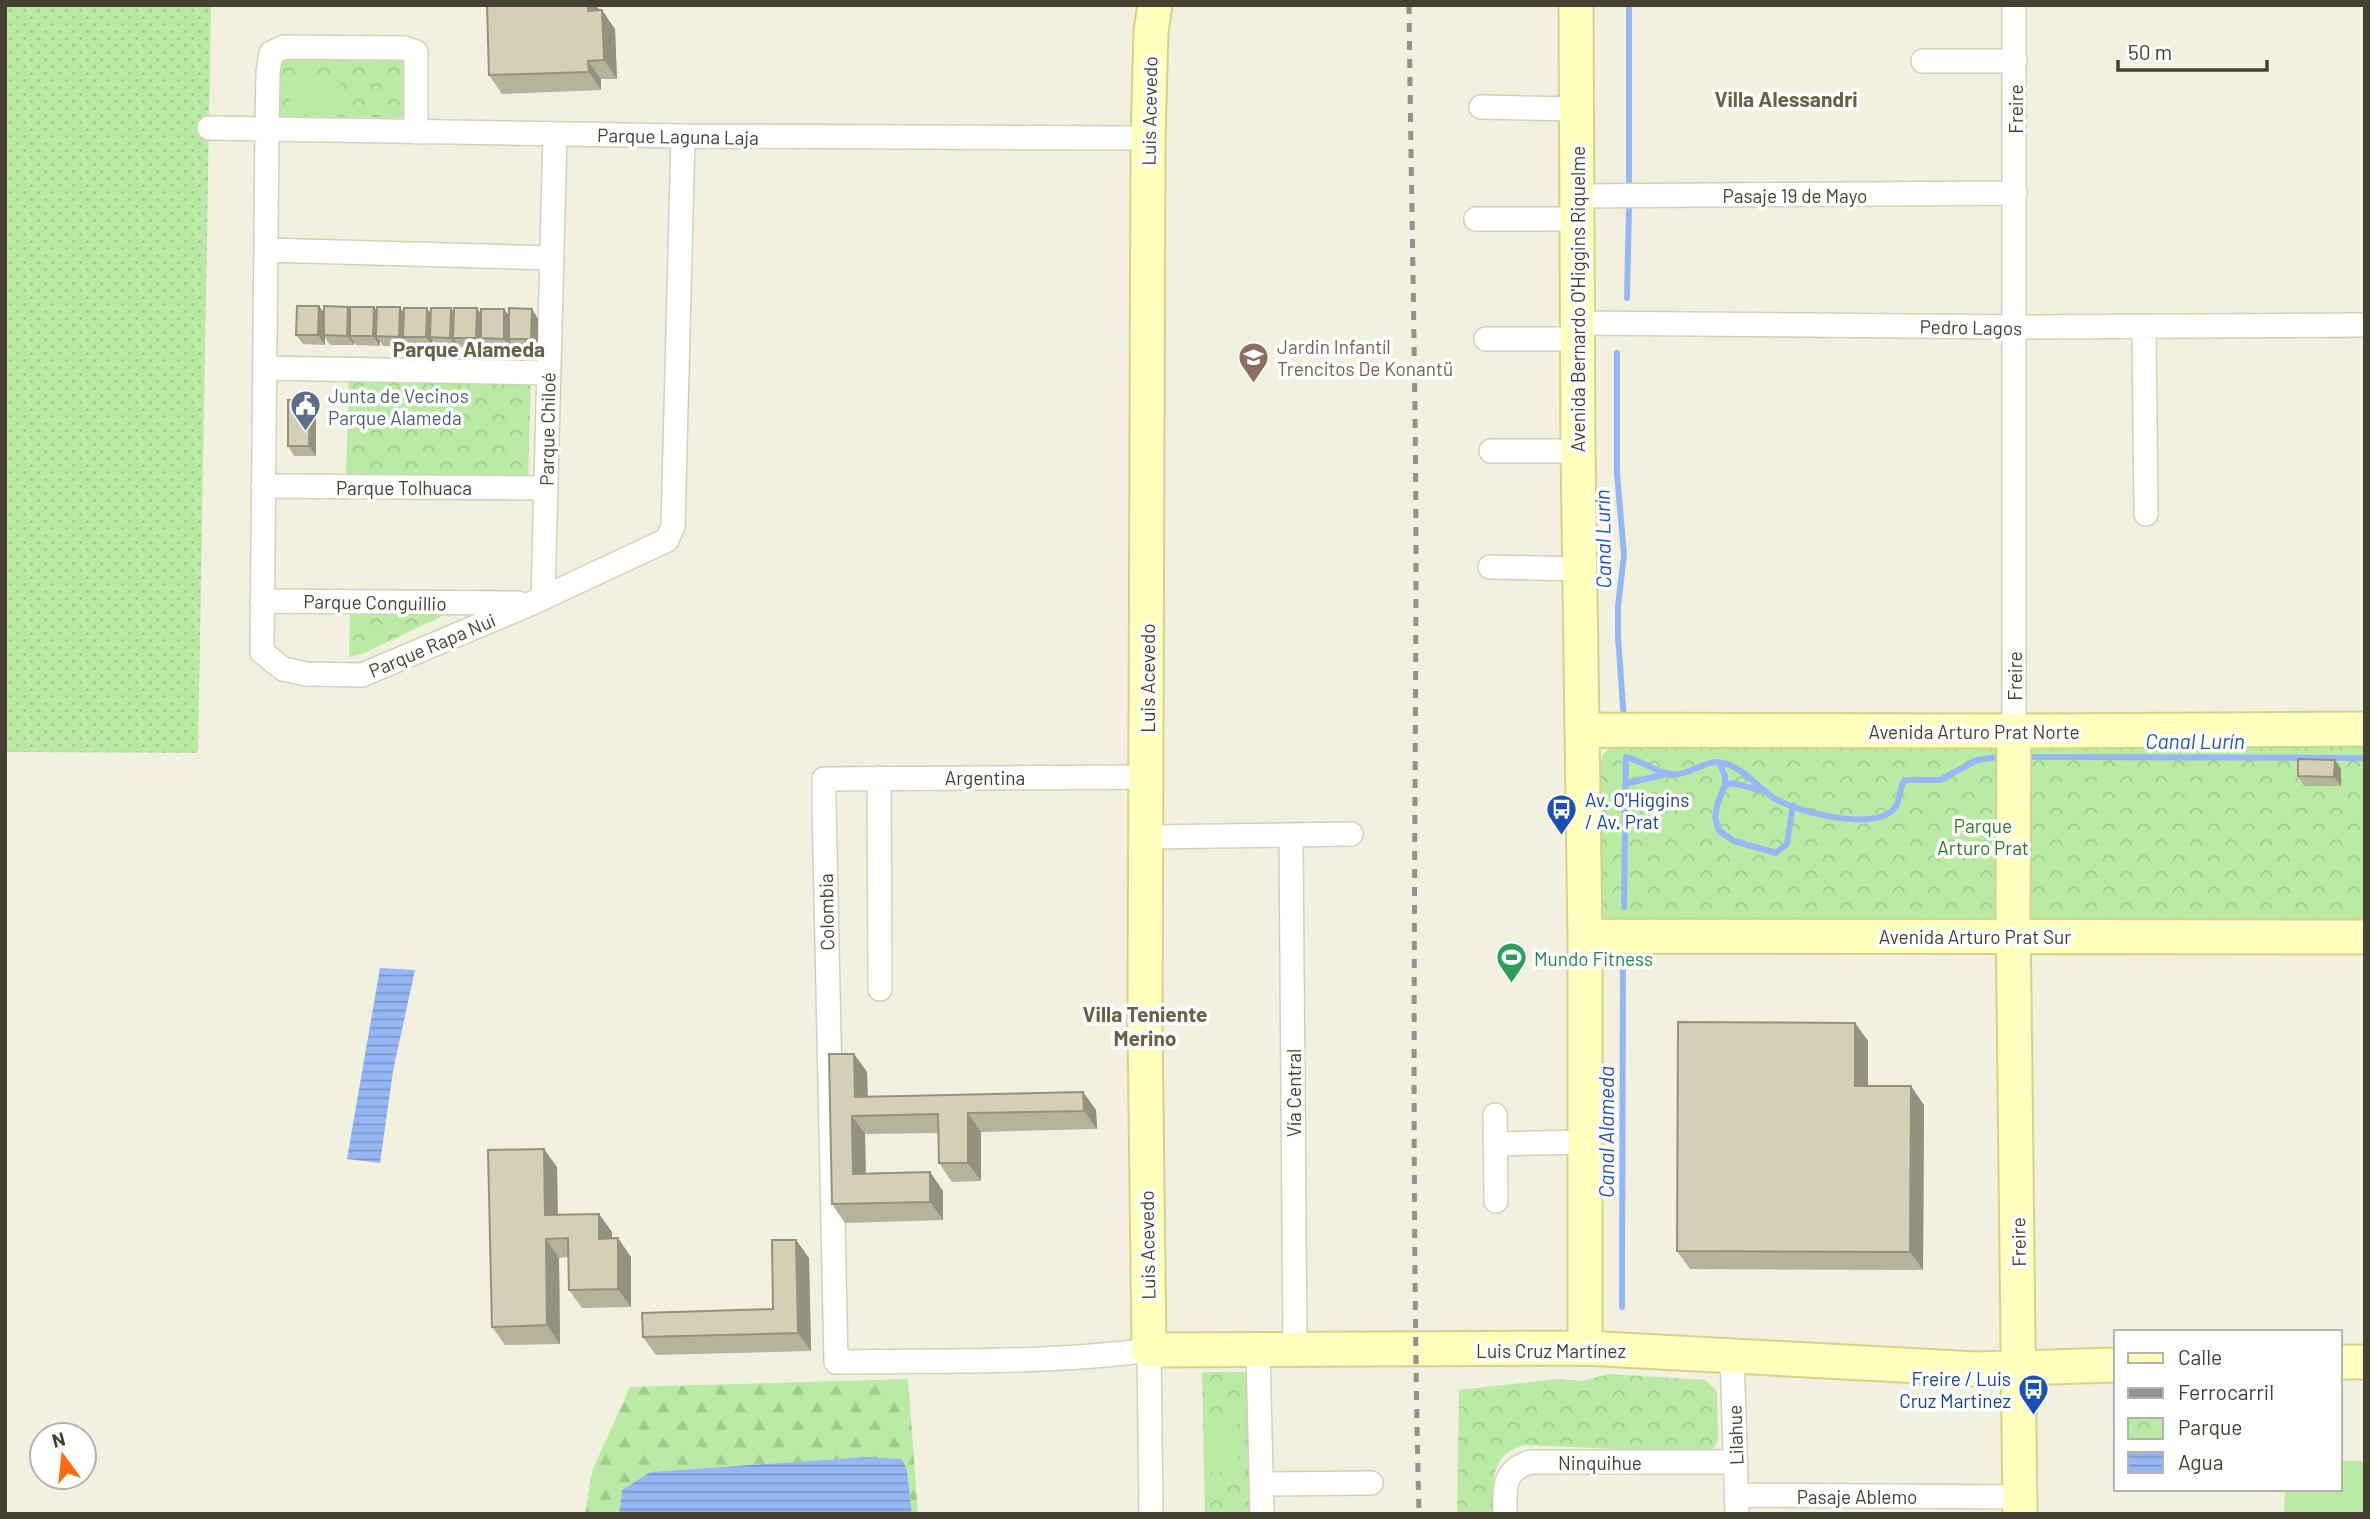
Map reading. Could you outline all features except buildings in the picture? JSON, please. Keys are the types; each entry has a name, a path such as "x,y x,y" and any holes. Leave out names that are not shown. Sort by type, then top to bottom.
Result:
{"main road":[{"name":"Luis Acevedo","path":"1149,1350 1145,1025 1147,138 1151,31 1155,5"},
{"name":"Avenida Bernardo O'Higgins Riquelme","path":"1576,5 1578,451 1585,936 1585,1348"},
{"name":"Avenida Arturo Prat Norte","path":"1583,730 2365,729"},
{"name":"Freire","path":"2014,731 2020,1506"},
{"name":"Avenida Arturo Prat Sur","path":"1585,936 2365,937"},
{"name":"Luis Cruz Martínez","path":"1149,1350 1585,1348 1976,1368 2114,1365"},
{"path":"2342,1362 2365,1362"}],"street":[{"name":"Freire","path":"2014,5 2014,731"},
{"name":"Parque Rapa Nui","path":"416,132 416,52 404,48 284,47 271,53 267,129 262,652 283,668 306,674 362,675 667,540 673,526 683,136"},
{"path":"1923,61 2015,61"},
{"path":"1481,107 1576,109"},
{"name":"Parque Laguna Laja","path":"209,128 683,136 1147,138"},
{"name":"Parque Chiloé","path":"536,600 546,488 555,134"},
{"name":"Pasaje 19 de Mayo","path":"1476,219 1576,208 2015,193"},
{"path":"266,250 552,258"},
{"name":"Pedro Lagos","path":"1486,339 1577,331 2365,326"},
{"path":"2144,328 2146,514"},
{"path":"265,368 549,373"},
{"path":"1491,451 1578,451"},
{"name":"Parque Tolhuaca","path":"263,486 546,488"},
{"path":"1490,567 1581,569"},
{"name":"Parque Conguillio","path":"262,601 536,600"},
{"name":"Argentina","path":"824,779 1147,777"},
{"path":"879,778 880,989"},
{"name":"Colombia","path":"824,779 836,1362 1030,1359 1111,1355 1149,1350"},
{"path":"1147,837 1351,834"},
{"name":"Vía Central","path":"1291,835 1295,1350"},
{"path":"1495,1115 1496,1201"},
{"path":"1495,1144 1585,1142"},
{"path":"1149,1350 1151,1514"},
{"path":"1258,1350 1262,1514"},
{"name":"Lilahue","path":"1732,1356 1737,1504"},
{"name":"Ninquihue","path":"1505,1514 1507,1479 1518,1465 1530,1462 1736,1462"},
{"path":"1261,1484 1371,1483"},
{"name":"Pasaje Ablemo","path":"1737,1504 2020,1506"}],"green space":[{"path":"5,5 211,5 198,753 5,752"},
{"path":"285,55 405,57 413,118 273,116 274,69"},
{"path":"291,76 341,76 340,107 291,106"},
{"path":"349,376 531,378 528,481 346,479"},
{"path":"350,609 453,611 362,654 349,657"},
{"name":"Parque Arturo Prat","path":"1610,747 2365,747 2365,926 1605,921 1601,911 1600,771 1602,756"},
{"path":"1202,1372 1245,1372 1250,1378 1252,1514 1205,1514"},
{"path":"1609,1374 1705,1380 1717,1391 1718,1440 1711,1453 1525,1445 1504,1456 1499,1463 1493,1482 1493,1514 1457,1514 1459,1390 1556,1379 1581,1381"},
{"path":"908,1379 918,1514 912,1514 907,1470 902,1459 866,1457 650,1472 622,1490 619,1514 585,1514 592,1471 630,1387"},
{"path":"1237,1416 1238,1472 1205,1473 1204,1417"},
{"path":"2342,1461 2365,1461 2365,1514 2284,1514 2285,1491 2342,1491"}],"water":[{"path":"380,968 415,970 393,1071 380,1163 347,1159"},
{"path":"866,1457 902,1459 907,1470 912,1514 619,1514 622,1490 650,1472"}],"waterway":[{"name":"Canal Lurín","path":"1629,5 1629,184"},
{"name":"Canal Lurín","path":"1627,298 1629,207"},
{"name":"Canal Lurín","path":"1617,353 1617,473 1624,555 1618,606 1618,636 1624,721"},
{"name":"Canal Lurín","path":"1624,907 1626,757 1670,774 1682,773 1711,763 1723,763 1743,772 1782,802 1814,813 1852,819 1884,816 1894,809 1905,780 1940,780 1977,760 1998,757"},
{"name":"Canal Lurín","path":"2026,757 2365,758"},
{"path":"1719,762 1725,776 1725,785 1715,817 1719,831 1734,841 1776,853 1787,844 1793,805"},
{"name":"Canal Alameda","path":"1625,784 1666,774"},
{"path":"1725,785 1733,783 1759,790"},
{"name":"Canal Alameda","path":"1622,1307 1623,956"}],"railway":[{"path":"1409,5 1416,503 1414,1161 1419,1514"}],"place":[{"name":"Jardin Infantíl Trencitos De Konantü","path":"1254,384"},
{"name":"Junta de Vecinos Parque Alameda","path":"305,433"},
{"name":"Av. O'Higgins / Av. Prat","path":"1562,837"},
{"name":"Mundo Fitness","path":"1511,985"},
{"name":"Freire / Luis Cruz Martinez","path":"2034,1416"}],"district":[{"name":"Villa Alessandri","path":"1786,98"},
{"name":"Parque Alameda","path":"469,348"},
{"name":"Villa Teniente Merino","path":"1145,1025"}]}
